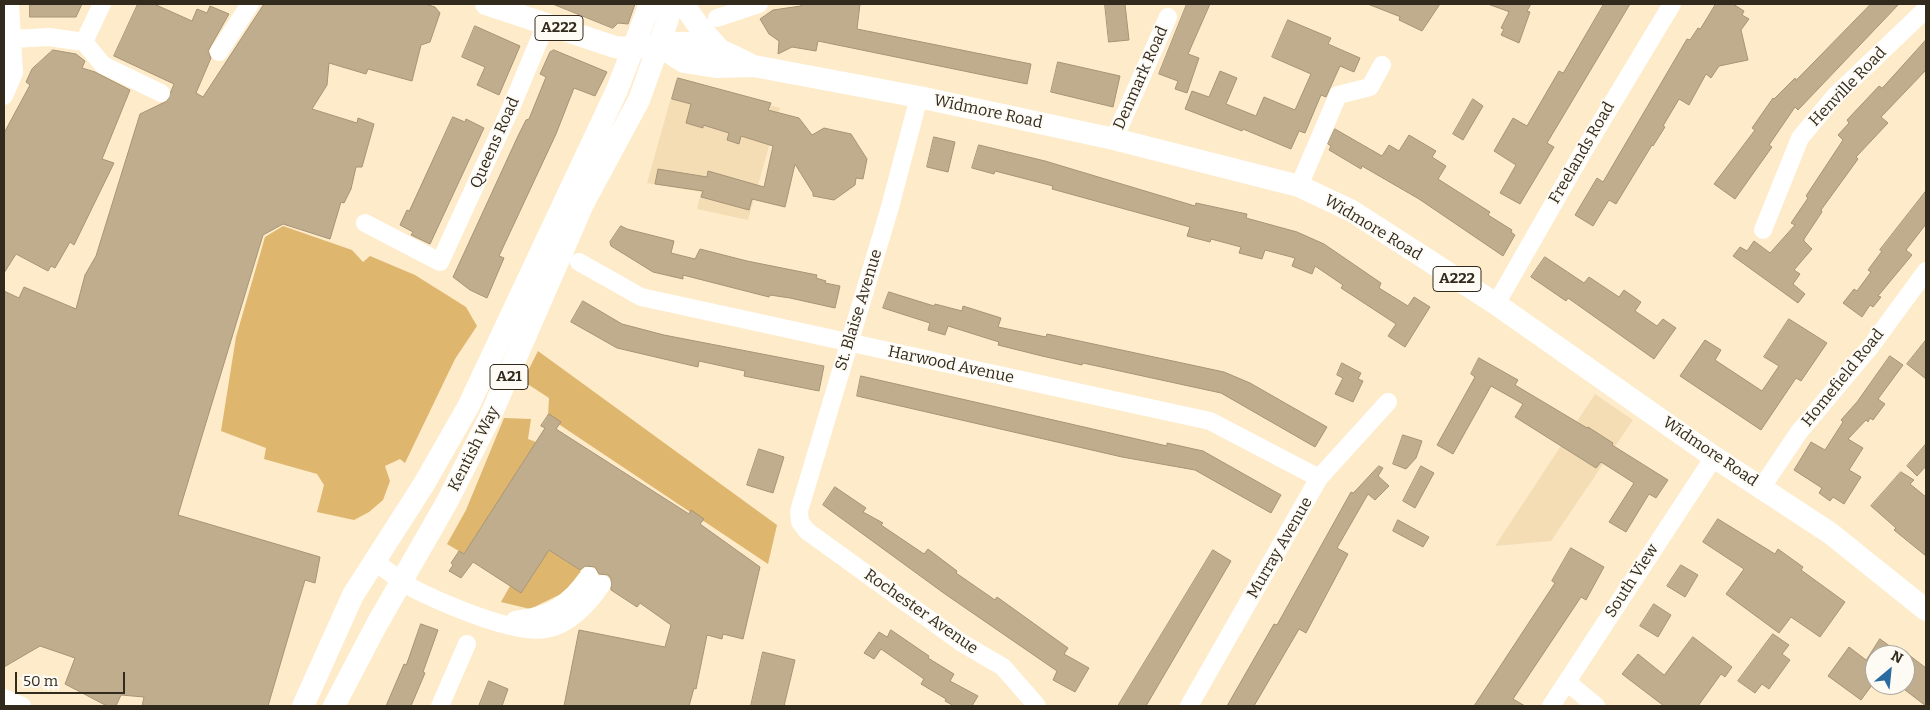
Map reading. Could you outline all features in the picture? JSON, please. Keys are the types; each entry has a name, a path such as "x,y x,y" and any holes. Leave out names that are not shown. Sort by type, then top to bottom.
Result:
{"main road":[{"name":"Widmore Road","path":"486,4 615,47 632,50 677,43 719,49 754,66"},
{"name":"A21","path":"632,50 650,4"},
{"name":"A21","path":"659,46 668,20 670,4"},
{"path":"683,4 698,26 719,49"},
{"name":"Widmore Road","path":"659,46 678,59 696,64 716,67 754,66 919,97 1114,139 1299,186 1352,211 1496,304 1714,457 1830,533 1926,610"},
{"name":"Kentish Way","path":"334,706 401,581 451,495 490,417 583,204 639,100 659,46"},
{"name":"Kentish Way","path":"303,706 353,595 424,484 468,407 617,90 632,50"}],"street":[{"path":"4,96 14,73 10,4"},
{"path":"84,42 102,4"},
{"path":"219,52 250,4"},
{"path":"717,18 759,4"},
{"name":"Freelands Road","path":"1496,304 1583,152 1672,4"},
{"name":"Henville Road","path":"1763,230 1800,138 1835,96 1926,9"},
{"name":"Denmark Road","path":"1114,139 1168,17"},
{"name":"Queens Road","path":"365,223 440,262 510,110 546,24"},
{"path":"12,39 49,37 84,42 103,65 161,93"},
{"path":"1299,186 1338,95 1370,87 1382,64"},
{"name":"St. Blaise Avenue","path":"800,522 799,511 890,207 919,97"},
{"name":"Harwood Avenue","path":"580,261 641,297 1210,421 1319,478"},
{"name":"Homefield Road","path":"1762,487 1799,432 1871,346 1926,271"},
{"name":"Murray Avenue","path":"1190,706 1319,478 1388,402"},
{"name":"South View","path":"1551,706 1714,457"},
{"name":"Rochester Avenue","path":"800,522 808,531 962,643 1003,667 1038,706"},
{"path":"374,561 401,581 458,608 523,629 547,629 587,606 596,583"},
{"path":"440,706 467,644"},
{"path":"1567,682 1596,706"},
{"path":"4,698 22,706"}],"shaded area":[{"path":"676,80 780,108 748,220 697,209 701,192 647,183"},
{"path":"283,226 352,250 363,262 370,256 415,275 466,307 477,326 455,359 405,463 400,459 385,466 390,481 383,500 369,512 354,520 317,512 324,485 317,474 264,459 266,448 221,431 236,337 265,237"},
{"path":"538,351 777,525 768,564 548,417 549,398 523,381"},
{"path":"1595,394 1633,420 1551,541 1495,546"},
{"path":"504,418 531,419 528,439 536,442 464,554 447,544 466,510"},
{"path":"549,550 581,571 565,592 530,609 501,602 510,586 521,593"}],"building":[{"path":"30,4 82,4 76,17 30,17"},
{"path":"138,4 154,4 192,21 197,9 207,13 210,6 229,14 208,51 211,58 196,93 203,97 264,4 425,4 435,7 440,13 430,42 421,45 412,81 368,69 366,74 329,63 327,85 312,109 357,123 358,118 374,124 362,167 356,167 351,189 344,203 341,202 330,239 283,224 263,235 178,515 320,557 315,583 305,580 268,706 142,706 144,697 121,695 116,706 107,706 65,684 75,658 40,646 4,667 4,291 19,298 24,287 76,309 85,275 96,256 140,114 167,101 174,84 114,56"},
{"path":"553,4 635,4 628,24 618,23 613,28"},
{"path":"800,4 860,4 857,29 1031,64 1027,84 818,41 816,51 792,47 778,54 779,41 769,34 760,19 773,10 801,6"},
{"path":"1105,4 1125,4 1129,40 1109,42"},
{"path":"1187,4 1210,4 1188,54 1199,58 1187,93 1175,89 1178,81 1159,74"},
{"path":"1368,4 1440,4 1422,31 1399,20 1400,17"},
{"path":"1488,4 1531,4 1527,11 1530,12 1519,43 1501,35 1504,29 1501,28 1509,12"},
{"path":"1604,4 1630,4 1547,143 1554,147 1520,204 1500,193 1516,165 1494,151 1513,118 1527,126 1559,71 1563,73"},
{"path":"1716,4 1733,4 1744,11 1742,15 1749,19 1741,30 1748,60 1719,66 1711,78 1706,74 1689,105 1679,99 1663,126 1665,127 1616,204 1609,200 1593,226 1575,215 1597,178 1603,182 1687,39 1690,40 1698,28 1700,29"},
{"path":"1871,4 1899,4 1798,110 1795,107 1769,145 1772,147 1735,199 1714,184 1755,130 1752,128 1773,98 1795,78 1796,80"},
{"path":"1288,20 1331,38 1328,44 1360,58 1354,72 1340,66 1326,97 1321,95 1305,133 1299,131 1291,149 1243,129 1242,131 1185,109 1192,91 1209,97 1220,71 1237,78 1226,104 1256,116 1264,97 1295,110 1311,74 1272,57"},
{"path":"475,26 520,46 499,95 477,85 485,67 462,57"},
{"path":"1926,40 1926,70 1881,117 1888,123 1856,157 1858,159 1821,210 1822,212 1804,239 1812,249 1794,270 1800,274 1793,284 1805,294 1798,303 1733,256 1740,247 1747,251 1754,241 1770,253 1795,225 1791,223 1808,198 1806,196 1843,140 1838,135 1849,123 1847,120 1879,86 1882,88"},
{"path":"53,50 76,54 85,61 82,68 95,72 130,90 102,159 114,163 74,245 70,242 55,268 51,266 48,271 16,254 4,273 4,133 30,85 26,82 32,69"},
{"path":"554,50 607,72 595,96 574,88 556,134 499,256 504,258 487,298 470,290 453,277 518,136 526,120 529,119 546,77 540,74 550,52"},
{"path":"1058,62 1120,76 1113,107 1051,92"},
{"path":"678,78 771,103 768,110 799,118 812,135 824,128 851,134 867,159 863,179 856,178 855,185 834,200 813,196 795,164 785,207 752,199 749,210 701,197 703,191 655,184 658,169 707,177 708,171 764,187 773,146 741,136 739,144 727,140 729,133 703,125 703,128 686,123 691,104 672,99"},
{"path":"1473,99 1483,106 1463,140 1453,134"},
{"path":"453,117 465,122 466,119 484,128 430,244 411,235 413,232 400,225 407,210 409,211"},
{"path":"1335,129 1382,156 1389,145 1399,151 1409,135 1436,151 1432,157 1446,166 1438,179 1490,212 1488,215 1512,230 1511,232 1515,235 1503,256 1419,199 1362,166 1361,169 1329,150 1331,146 1328,144"},
{"path":"934,137 955,142 948,172 927,167"},
{"path":"979,145 1045,161 1195,206 1196,203 1247,214 1246,218 1297,232 1324,244 1381,283 1379,288 1408,306 1414,297 1430,307 1405,347 1388,336 1396,324 1341,288 1343,285 1315,266 1312,274 1292,266 1295,258 1265,250 1262,259 1239,253 1241,247 1211,239 1210,242 1187,236 1190,227 1052,189 1053,186 995,171 994,174 972,168"},
{"path":"1926,191 1926,224 1906,250 1912,255 1878,296 1881,297 1873,307 1870,305 1862,317 1843,303 1854,289 1857,291 1871,272 1868,270 1882,251 1880,250"},
{"path":"621,226 674,241 671,253 695,259 700,249 747,261 817,275 816,278 826,281 825,283 840,286 835,308 790,298 770,295 769,297 683,275 683,279 653,272 611,246 610,242"},
{"path":"1545,257 1584,283 1589,277 1619,297 1624,290 1641,302 1635,311 1657,326 1663,319 1676,328 1654,359 1568,298 1566,301 1531,277"},
{"path":"889,292 934,306 935,304 962,311 963,306 1001,318 998,327 1046,337 1047,334 1224,372 1250,383 1327,427 1315,447 1221,393 1042,356 998,345 999,342 948,326 945,335 928,330 930,323 883,308"},
{"path":"583,301 622,324 664,335 824,366 819,391 744,376 745,371 699,361 698,367 617,348 571,322"},
{"path":"1789,319 1827,343 1801,381 1796,378 1761,430 1680,376 1705,340 1721,350 1715,360 1762,391 1779,366 1764,357"},
{"path":"1926,340 1926,379 1907,364"},
{"path":"1890,356 1903,365 1878,399 1885,404 1873,420 1870,418 1868,422 1866,420 1848,439 1863,448 1849,470 1861,477 1844,504 1833,497 1830,501 1819,493 1822,488 1794,470 1811,442 1825,450 1843,422 1841,420 1857,402"},
{"path":"1479,358 1518,380 1515,385 1588,427 1613,443 1612,445 1668,480 1656,498 1649,494 1626,532 1609,522 1634,483 1601,462 1596,468 1515,417 1523,404 1491,386 1453,454 1437,445 1475,377 1471,374"},
{"path":"1342,363 1361,373 1358,379 1363,381 1353,402 1335,394 1343,378 1337,375"},
{"path":"861,376 1167,446 1167,443 1203,451 1281,495 1271,513 1195,470 1122,457 857,396"},
{"path":"549,414 561,422 556,429 689,514 691,510 704,519 700,524 760,567 743,639 723,634 722,639 707,635 696,689 694,688 689,706 564,706 579,630 665,647 671,625 640,603 637,607 611,590 611,579 608,575 599,574 595,567 585,566 580,570 549,550 521,593 473,562 461,578 449,571 453,565 451,563 459,551 464,554 545,428 541,426"},
{"path":"1403,435 1422,441 1416,458 1406,469 1393,464"},
{"path":"1926,444 1926,466 1917,476 1907,466"},
{"path":"759,449 784,457 773,493 747,485"},
{"path":"1379,466 1383,468 1378,476 1389,486 1375,500 1368,494 1337,548 1348,554 1306,633 1299,629 1254,706 1227,706 1274,624 1277,625 1351,492 1353,493"},
{"path":"1421,466 1434,473 1415,508 1403,501"},
{"path":"1901,472 1914,480 1910,484 1926,497 1926,556 1894,530 1896,528 1871,506"},
{"path":"835,487 866,508 863,512 883,523 881,525 924,554 928,549 957,571 956,573 995,600 997,597 1068,648 1064,654 1089,668 1075,692 1053,680 1057,671 945,594 823,505"},
{"path":"1718,519 1775,554 1778,549 1803,567 1801,570 1845,602 1820,637 1791,617 1779,633 1726,594 1744,569 1703,542"},
{"path":"1398,520 1429,537 1423,547 1393,531"},
{"path":"1571,548 1604,567 1586,600 1581,597 1513,699 1525,706 1474,706 1555,583 1552,581"},
{"path":"1213,550 1231,561 1146,706 1118,706"},
{"path":"1681,565 1698,575 1685,597 1667,586"},
{"path":"1654,604 1671,615 1658,637 1640,626"},
{"path":"421,624 438,630 423,672 425,673 411,706 386,706 404,664 406,665"},
{"path":"891,630 929,656 928,658 954,674 950,681 978,696 972,706 954,706 945,701 946,699 921,684 924,679 881,649 874,659 864,653 879,632 887,637"},
{"path":"1773,634 1789,645 1782,654 1790,660 1769,689 1762,684 1755,693 1738,681"},
{"path":"1693,637 1732,667 1725,677 1721,674 1698,706 1664,706 1622,674 1638,654 1664,675"},
{"path":"1880,639 1888,645 1876,645"},
{"path":"1849,647 1865,659 1865,695 1861,700 1828,676"},
{"path":"763,652 795,660 784,706 751,706"},
{"path":"1915,660 1926,668 1926,706 1912,695 1915,695"},
{"path":"489,681 508,689 502,706 479,706"}]}
